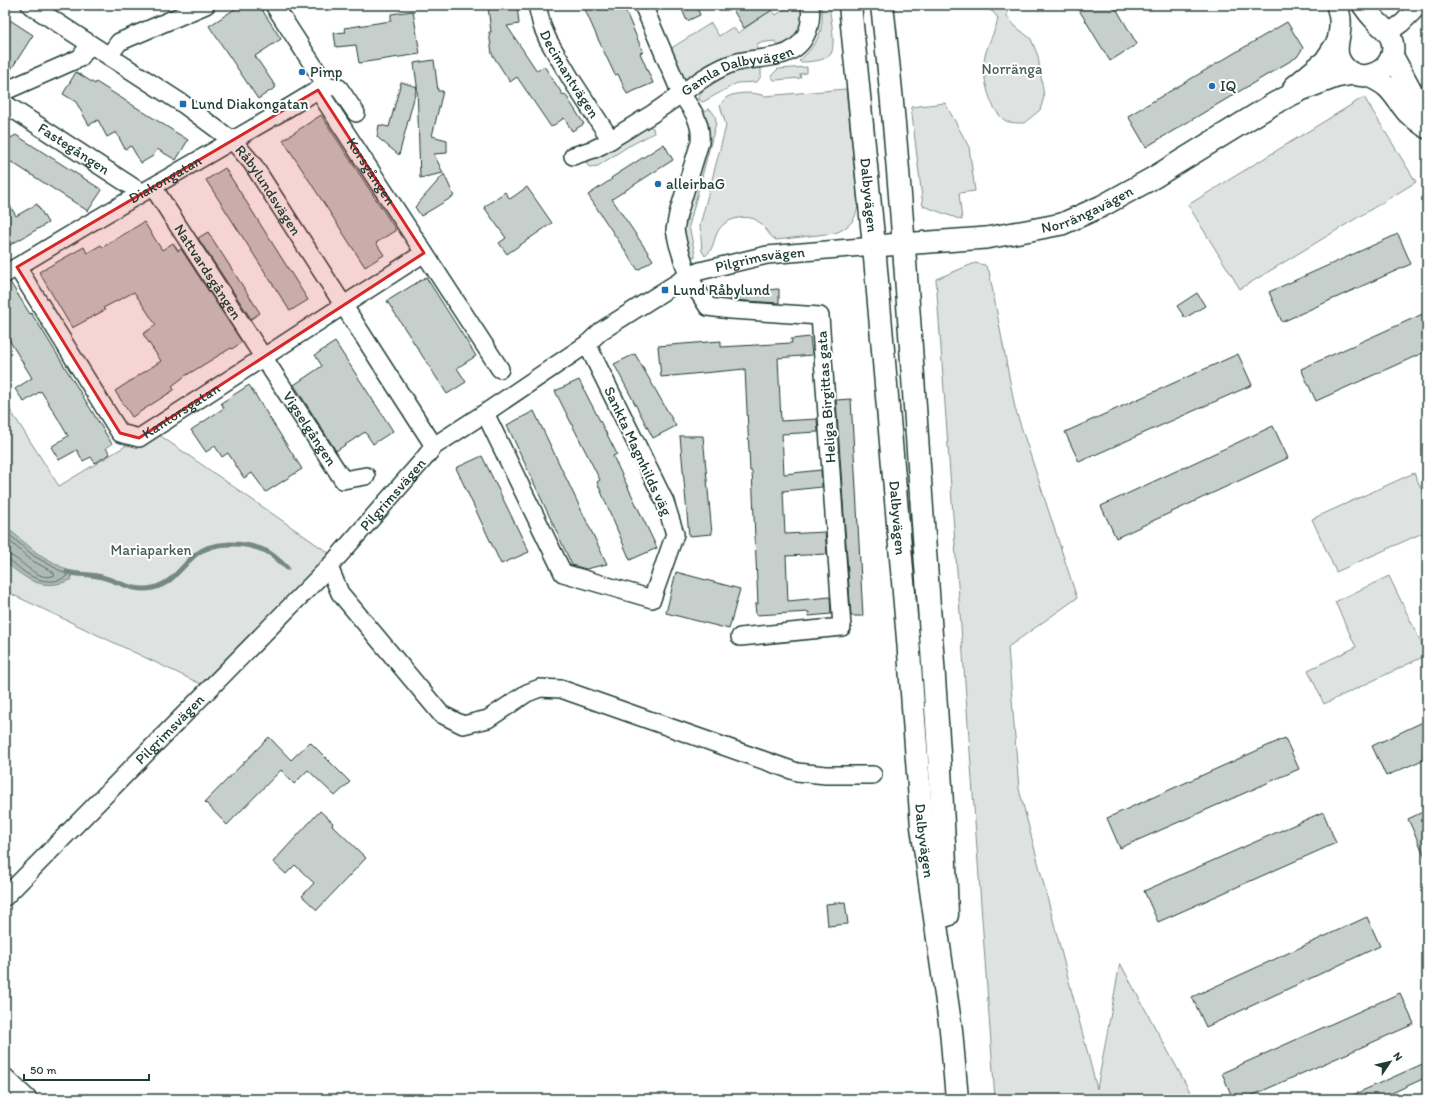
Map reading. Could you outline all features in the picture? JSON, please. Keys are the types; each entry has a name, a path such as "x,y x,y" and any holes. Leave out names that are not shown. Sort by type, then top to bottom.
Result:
{"main road":[{"name":"Dalbyvägen","path":"850,5 874,246 908,639 922,827 951,1030"},
{"name":"Dalbyvägen","path":"882,5 903,243 944,824 951,1030 957,1099"}],"street":[{"name":"Råbylundsvägen","path":"30,5 183,104 233,141 252,163 434,446"},
{"path":"110,56 119,42 206,5"},
{"name":"Korsgången","path":"274,5 322,87 424,253 500,370"},
{"name":"Decimantvägen","path":"537,5 542,26 548,40 571,79 611,140"},
{"path":"574,156 594,149 611,140 681,94 643,5"},
{"name":"Gamla Dalbyvägen","path":"688,276 675,230 678,214 700,142 701,132 695,113 681,94 715,71 729,64 745,60 781,55 792,50 801,42 808,30 811,16 810,5"},
{"path":"1338,5 1340,18 1336,50 1342,64 1347,70 1379,81 1391,90 1408,113 1427,127"},
{"path":"1363,5 1383,28 1392,46 1392,55 1419,105 1427,127"},
{"path":"1338,39 1344,28 1360,20 1369,20 1383,28 1402,23 1420,5"},
{"name":"Norrängavägen","path":"1275,102 1325,61 1338,39"},
{"path":"5,91 80,58 90,44"},
{"path":"1361,75 1376,74 1383,69 1392,55"},
{"name":"Norrängavägen","path":"874,246 986,238 1026,232 1062,224 1102,206 1146,181 1275,102 1301,90 1336,77 1361,75"},
{"path":"322,87 340,88 356,113"},
{"name":"Diakongatan","path":"11,270 233,141 322,87"},
{"name":"Fastegången","path":"5,104 148,190"},
{"name":"Nattvardsgången","path":"148,190 263,356"},
{"name":"Pilgrimsvägen","path":"5,897 329,567 434,446 587,344 601,331 688,276 713,268 767,255 874,246"},
{"path":"344,305 424,253"},
{"name":"Kantorsgatan","path":"11,270 120,433 139,438 263,356 344,305"},
{"name":"Heliga Birgittas gata","path":"688,276 708,307 820,316 842,627 740,637"},
{"name":"Sankta Magnhilds väg","path":"485,413 563,573 652,599 675,534 665,502 587,344"},
{"name":"Vigselgången","path":"263,356 343,480 366,476"},
{"path":"329,567 340,593 440,714 463,725 488,719 527,693 540,688 561,689 797,772 826,775 873,775"},
{"path":"5,1077 28,1099"}],"highlighted area":[{"path":"318,90 424,253 139,438 120,433 17,267"}],"green space":[{"path":"768,5 776,15 791,5 802,5 804,16 797,38 777,49 775,41 758,43 755,52 689,82 682,76 670,49 711,23 719,36 733,27 738,33 764,15"},
{"path":"821,5 829,5 833,38 832,51 828,57 824,59 800,62 799,61 811,49 819,36 822,22"},
{"name":"Norränga","path":"980,5 1008,5 1007,16 1015,26 1031,39 1038,56 1044,97 1040,110 1024,123 1012,123 1006,121 1000,116 991,101 985,81 984,63 986,51 998,18 993,12"},
{"path":"751,66 758,66 761,69 761,76 757,82 737,83 703,102 699,100 705,88 712,82"},
{"path":"807,67 807,73 800,74 801,78 774,80 771,76 778,69"},
{"path":"846,89 858,204 856,214 848,226 835,233 776,240 756,220 752,218 738,218 723,225 716,236 712,247 705,256 702,251 700,225 726,126 720,105 724,100 731,95 741,93 765,96"},
{"path":"1364,97 1416,182 1240,289 1188,205"},
{"path":"945,103 969,147 975,191 959,193 962,220 923,206 911,107"},
{"path":"708,109 711,110 715,116 716,123 689,226 695,257 688,254 682,242 683,222 703,113"},
{"path":"649,126 653,128 654,133 627,147 598,166 588,166 586,161"},
{"path":"975,263 985,265 989,271 1015,408 1077,598 1008,647 1019,789 1097,1089 1120,963 1194,1099 995,1099 936,279"},
{"name":"Mariaparken","path":"5,402 59,486 152,430 336,558 203,685 5,591"},
{"path":"1414,473 1427,501 1427,531 1336,572 1312,519"},
{"path":"1389,576 1427,655 1324,704 1308,670 1356,647 1335,602"}],"water":[{"path":"5,526 37,553 72,573 71,580 61,583 43,584 29,579 5,562"}],"building":[{"path":"241,5 259,5 281,39 255,56 276,87 258,99 209,26"},
{"path":"517,5 519,24 507,26 537,71 544,66 563,95 565,94 584,124 572,131 564,118 551,127 517,77 510,82 492,54 489,32 491,32 488,7"},
{"path":"583,5 605,5 607,11 623,5 643,52 640,53 653,83 627,94 618,74 615,75"},
{"path":"680,5 696,5 700,15 687,21"},
{"path":"741,5 780,5 744,28 733,10"},
{"path":"1076,5 1114,5 1137,44 1110,61"},
{"path":"413,11 420,54 359,63 356,45 336,47 334,33 346,32 344,28 391,21 391,14"},
{"path":"10,20 33,35 5,79 5,28"},
{"name":"IQ","path":"1287,22 1303,48 1297,57 1146,147 1128,116"},
{"path":"434,60 438,91 443,91 432,136 447,140 447,153 434,154 443,173 420,178 417,85 414,63"},
{"path":"76,72 95,84 96,82 188,140 176,160 157,149 153,156 141,163 131,146 125,149 116,132 107,137 98,120 89,125 76,102 63,94"},
{"path":"401,82 417,87 399,155 377,137 379,125 389,127"},
{"path":"321,115 396,230 376,243 384,255 365,267 283,140"},
{"path":"16,135 102,190 88,211 5,158 5,141"},
{"path":"664,144 673,160 612,199 653,260 638,270 588,195 612,179 611,178"},
{"path":"225,168 308,300 290,311 206,180"},
{"path":"444,174 454,196 421,216 415,207"},
{"path":"527,187 552,223 507,254 499,243 506,238 484,207 505,192 510,199"},
{"path":"5,197 16,216 37,204 48,223 5,248"},
{"path":"144,222 162,250 173,243 178,251 181,249 242,342 185,376 172,386 174,390 132,417 115,391 161,361 143,334 156,325 134,292 103,308 105,310 72,328 39,272 84,247 87,253 101,245 103,247"},
{"path":"208,232 260,313 251,319 198,238"},
{"path":"1398,234 1411,264 1282,322 1269,292"},
{"path":"426,277 476,356 457,368 466,382 447,394 387,301"},
{"path":"10,282 30,314 31,313 41,328 112,444 106,448 110,454 95,463 91,457 83,461 77,450 59,460 51,447 68,436 41,391 24,402 15,389 32,378 5,333 5,284"},
{"path":"779,289 779,303 730,300 730,292"},
{"path":"1197,293 1205,306 1185,318 1177,306"},
{"path":"1427,312 1427,351 1316,401 1301,369"},
{"path":"810,337 812,355 778,358 781,421 817,419 818,432 782,434 784,474 821,470 822,487 783,491 785,534 825,532 827,554 786,556 788,601 830,597 831,614 809,616 809,612 756,615 755,604 758,604 752,471 750,471 745,369 661,377 658,346 721,341 721,347 792,343 791,339"},
{"path":"335,342 393,431 373,444 365,432 336,451 294,385 322,366 315,355"},
{"path":"635,354 676,426 653,438 614,364"},
{"path":"1238,354 1252,385 1079,462 1065,432"},
{"path":"579,380 617,454 613,456 657,548 630,560 597,482 600,480 555,391"},
{"path":"249,385 302,469 266,492 252,473 244,478 228,453 222,457 215,446 206,452 191,430 224,408 221,403"},
{"path":"851,399 863,616 851,616 836,400"},
{"path":"534,411 607,564 586,569 572,565 507,425"},
{"path":"1273,426 1288,458 1116,538 1101,506"},
{"path":"680,436 703,436 712,534 689,536"},
{"path":"482,456 529,552 501,564 456,468"},
{"path":"676,572 740,589 729,629 666,613"},
{"path":"1427,720 1427,758 1386,776 1372,746"},
{"path":"269,737 291,760 310,742 350,782 335,796 308,770 294,784 281,770 227,825 205,802"},
{"path":"1285,738 1299,769 1120,848 1107,818"},
{"path":"1427,810 1427,861 1408,819"},
{"path":"320,811 333,823 332,825 366,858 317,910 302,896 314,883 295,865 286,874 273,862"},
{"path":"1323,812 1336,843 1158,922 1144,891"},
{"path":"845,902 848,924 828,926 826,904"},
{"path":"1367,917 1380,946 1206,1027 1192,997"},
{"path":"1400,993 1414,1024 1244,1099 1233,1099 1222,1073"},
{"path":"1427,1062 1427,1077 1379,1099 1344,1099"}],"waterway":[{"path":"67,572 93,575 138,589 153,588 160,586 171,579 195,555 203,550 230,544 239,544 266,551 287,568"}],"place":[{"name":"Pimp","path":"302,72"},
{"name":"IQ","path":"1212,86"},
{"name":"Lund Diakongatan","path":"183,104"},
{"name":"alleirbaG","path":"658,184"},
{"name":"Lund Råbylund","path":"665,290"}]}
